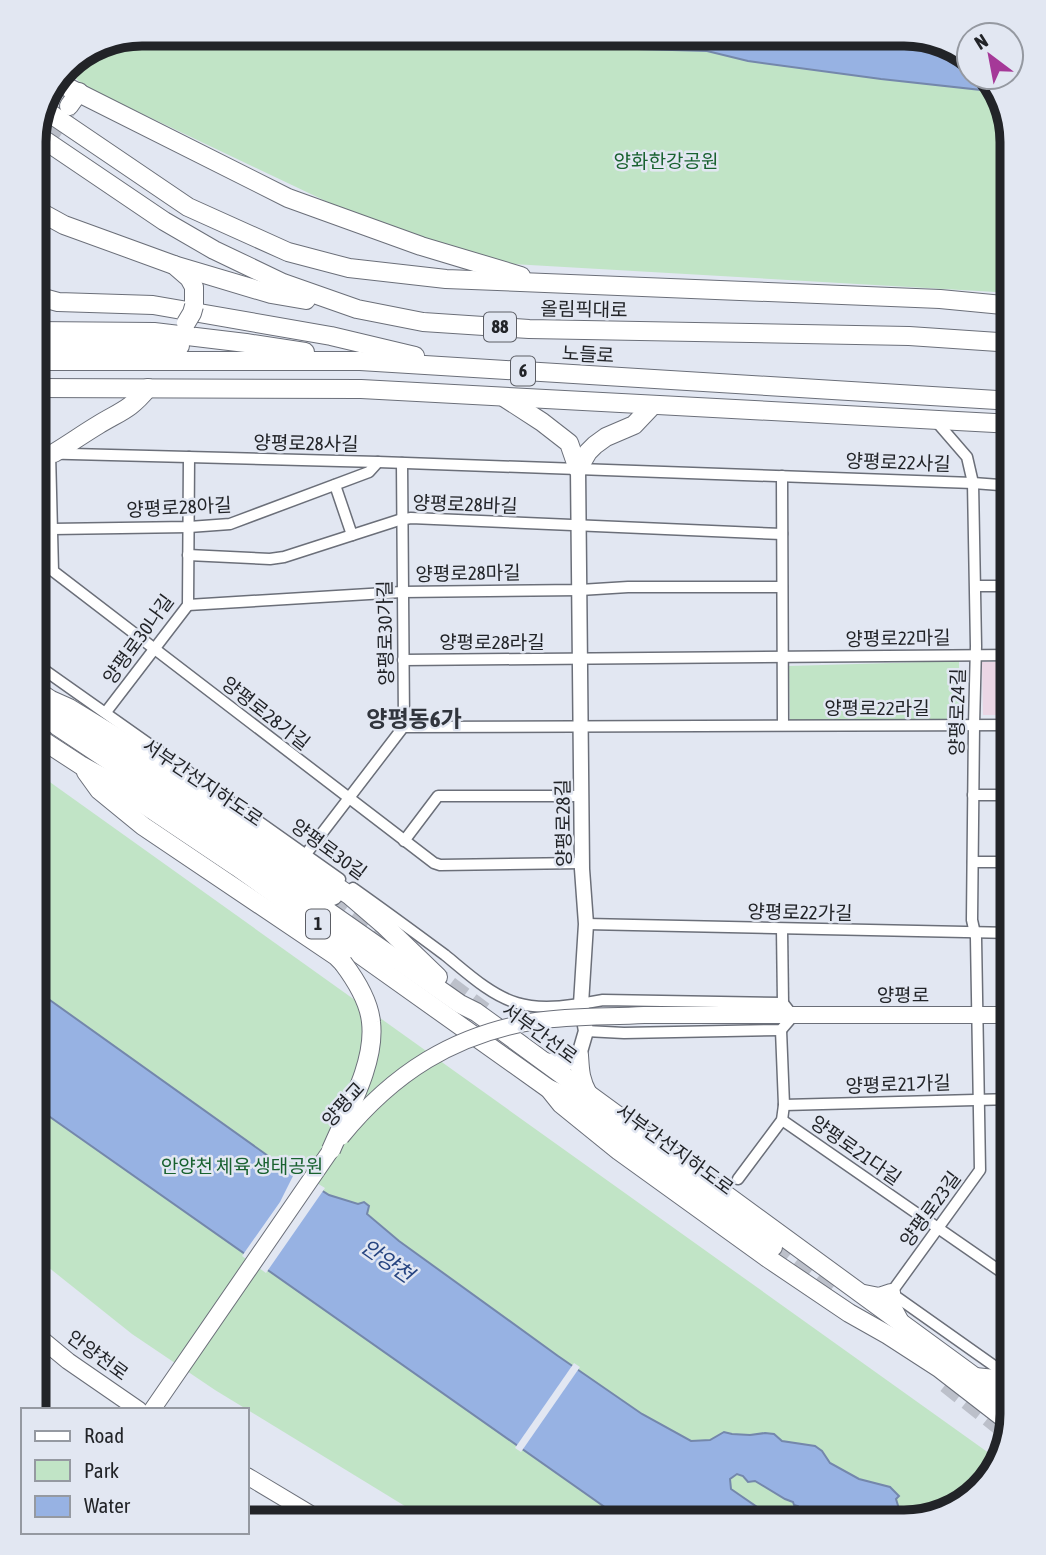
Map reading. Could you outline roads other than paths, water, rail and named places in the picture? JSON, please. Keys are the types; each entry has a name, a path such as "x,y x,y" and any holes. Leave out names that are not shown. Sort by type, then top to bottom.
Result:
{"main road":[{"path":"62,87 74,99 288,198 421,246 544,283"},
{"name":"올림픽대로","path":"50,114 188,207 289,253 349,268 446,279 940,299 1000,305"},
{"name":"올림픽대로","path":"46,141 164,221 214,250 283,284 358,309 423,322 529,329 909,336 1000,342"},
{"path":"46,215 64,225 174,265 271,294 358,309"},
{"path":"154,332 176,329 186,323 192,313 194,287 189,278 174,265"},
{"path":"46,299 58,302 153,305 331,336 462,368"},
{"path":"46,331 154,332 360,361"},
{"path":"46,345 274,348"},
{"name":"노들로","path":"46,361 360,361 1000,400"},
{"name":"6","path":"46,388 361,389 1000,423"},
{"path":"52,453 126,411 148,388"},
{"path":"502,397 569,443 578,470"},
{"path":"578,470 595,445 634,425 653,405"},
{"name":"서부간선지하도로","path":"46,708 120,751 333,896"},
{"name":"서부간선로","path":"46,710 57,726 201,822 460,1004 477,1012 1000,1397"},
{"name":"서부간선로","path":"46,742 106,779 248,875 549,1088 561,1104 630,1160 766,1258 939,1368 1000,1415"},
{"path":"82,766 99,790 143,826 336,956 356,983 371,1021 371,1041 361,1079 331,1150"},
{"name":"양평로","path":"644,1015 1000,1016"},
{"name":"양평교","path":"153,1408 331,1150 356,1118 408,1071 440,1052 511,1026 538,1021 644,1015"},
{"path":"545,1062 559,1065 579,1055"},
{"path":"579,1055 582,1083 588,1094"},
{"name":"서부간선지하도로","path":"549,1088 568,1097 774,1247"},
{"path":"861,1293 879,1297 891,1293 892,1307 901,1324"},
{"name":"안양천로","path":"46,1343 130,1407"},
{"path":"975,1377 996,1379 1000,1377"},
{"path":"248,1477 303,1509"}],"street":[{"name":"양평로24길","path":"935,420 967,457 972,483 975,586 972,920 975,933 978,1016"},
{"name":"양평로28사길","path":"46,453 578,470"},
{"name":"양평로28가길","path":"52,453 53,570 155,649 434,863 582,863"},
{"name":"양평로30나길","path":"106,712 188,604 189,457"},
{"name":"양평로28아길","path":"52,529 189,527 236,523 369,472 378,462"},
{"name":"양평로30가길","path":"402,463 403,727"},
{"name":"양평로22사길","path":"578,470 1000,485"},
{"name":"양평로28길","path":"578,470 582,863 586,924 581,1004 586,1031 579,1055"},
{"path":"782,476 783,725"},
{"path":"335,485 352,535"},
{"name":"양평로28바길","path":"188,555 270,559 284,557 411,519 579,526"},
{"path":"579,526 782,534"},
{"path":"975,586 1000,586"},
{"path":"580,590 628,587 782,587"},
{"name":"양평로28마길","path":"188,604 402,592 580,590"},
{"name":"양평로22마길","path":"580,659 1000,655"},
{"name":"양평로28라길","path":"403,660 580,659"},
{"name":"양평로30길","path":"46,671 306,854 489,989 515,1003 527,1005 581,1004"},
{"name":"양평로22라길","path":"403,727 1000,725"},
{"path":"306,854 403,727"},
{"path":"973,795 1000,795"},
{"path":"404,841 438,796 581,796"},
{"path":"973,862 1000,862"},
{"name":"양평로22가길","path":"586,924 1000,933"},
{"path":"738,1180 782,1120 782,1030 793,1016 783,1003 782,929"},
{"path":"581,1004 603,1000 783,1003"},
{"name":"양평로23길","path":"891,1293 981,1170 978,1016"},
{"path":"586,1031 624,1033 782,1030"},
{"name":"양평로21가길","path":"784,1105 1000,1099"},
{"name":"양평로21다길","path":"782,1120 1000,1271"},
{"path":"891,1293 1000,1364"}],"water":[{"path":"554,46 924,47 955,59 955,87 748,61 707,51"},
{"name":"안양천","path":"46,997 271,1158 329,1195 358,1204 364,1202 369,1206 367,1214 399,1241 642,1414 691,1441 710,1440 724,1432 750,1435 765,1433 774,1434 782,1441 815,1446 830,1463 859,1479 890,1487 899,1496 896,1499 899,1510 799,1510 793,1502 755,1481 748,1482 737,1474 730,1479 731,1489 761,1510 608,1510 46,1114"}],"tunnel":[{"path":"46,141 69,107"},
{"path":"333,896 386,937"},
{"path":"428,969 484,1011"},
{"path":"773,1247 831,1293"},
{"path":"946,1384 1000,1427"}],"district":[{"name":"양평동6가","path":"414,719"}],"park label":[{"name":"양화한강공원","path":"666,161"},
{"name":"안양천 체육 생태공원","path":"242,1166"}]}
